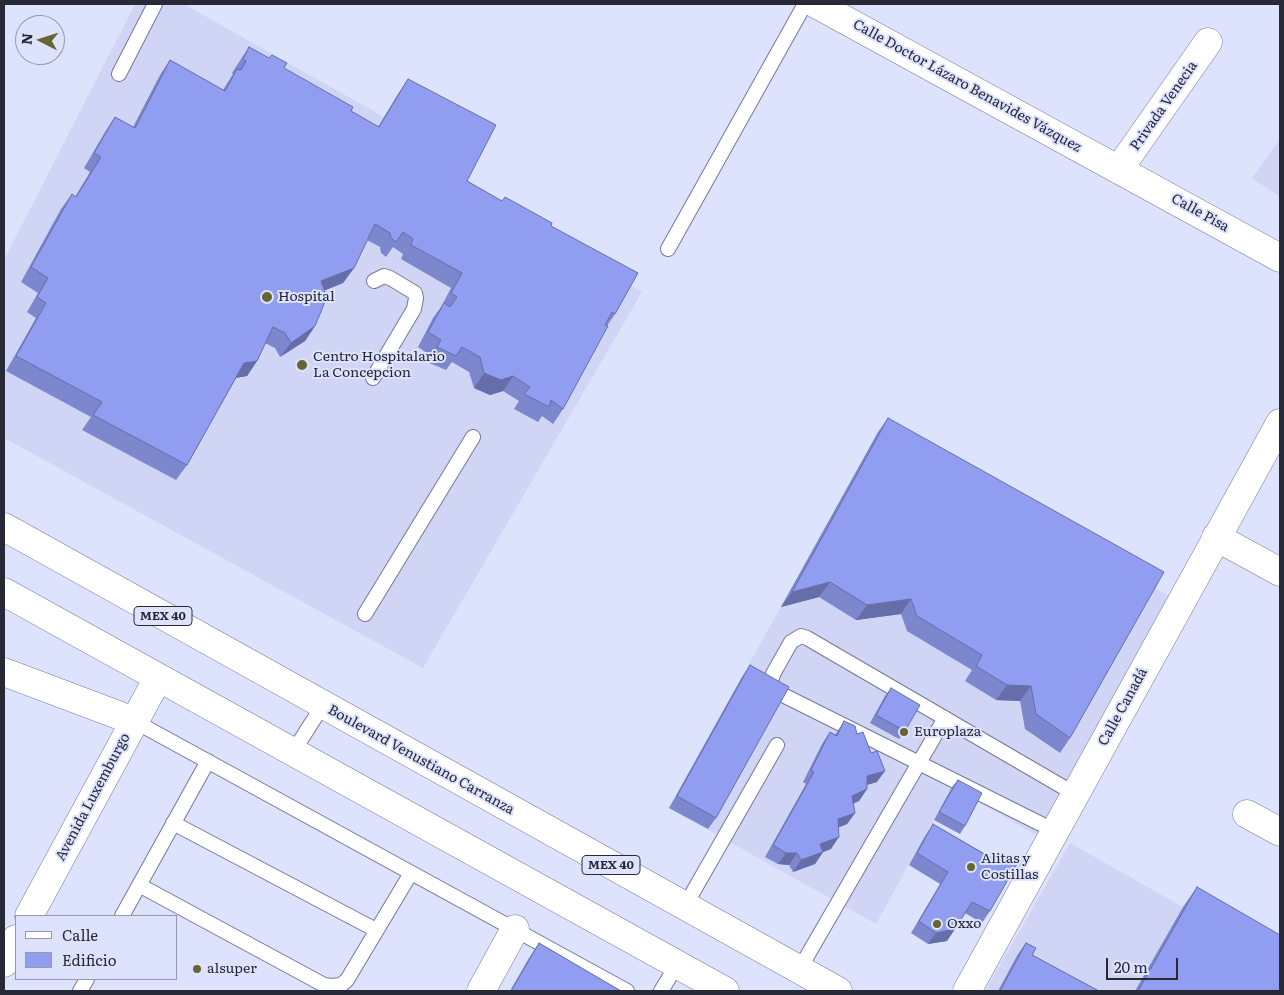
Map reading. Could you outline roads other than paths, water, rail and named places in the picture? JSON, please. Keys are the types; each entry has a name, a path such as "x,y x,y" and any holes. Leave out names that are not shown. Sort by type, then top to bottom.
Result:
{"street":[{"name":"Calle Doctor Lázaro Benavides Vázquez","path":"816,4 1119,169"},
{"name":"Privada Venecia","path":"1119,169 1208,42"},
{"name":"Calle Pisa","path":"1119,169 1280,258"},
{"name":"Calle Canadá","path":"967,991 1280,423"},
{"name":"Boulevard Venustiano Carranza","path":"4,527 838,991"},
{"path":"1216,537 1280,572"},
{"path":"4,592 725,991"},
{"path":"4,672 134,720"},
{"name":"Avenida Luxemburgo","path":"30,915 158,678"},
{"path":"1247,814 1280,832"},
{"path":"481,991 515,930"},
{"path":"4,962 15,941"}],"lane":[{"path":"119,74 155,4"},
{"path":"668,249 805,4"},
{"path":"373,378 414,309 416,298 415,293 390,278 384,276 374,281"},
{"path":"365,614 473,437"},
{"path":"1055,831 777,692 771,682 773,674 791,642 801,636 807,638 1075,794"},
{"path":"293,752 323,705"},
{"path":"799,970 945,718"},
{"path":"134,720 627,991"},
{"path":"685,906 777,745"},
{"path":"123,915 208,761"},
{"path":"173,823 376,930"},
{"path":"139,885 324,985 341,985 348,980 411,873"},
{"path":"661,991 677,965"},
{"path":"80,991 86,980"}],"place":[{"name":"Hospital","path":"267,297"},
{"name":"Centro Hospitalario La Concepcion","path":"302,365"},
{"name":"Europlaza","path":"904,732"},
{"name":"Alitas y Costillas","path":"971,867"},
{"name":"Oxxo","path":"937,924"},
{"name":"alsuper","path":"197,969"}]}
